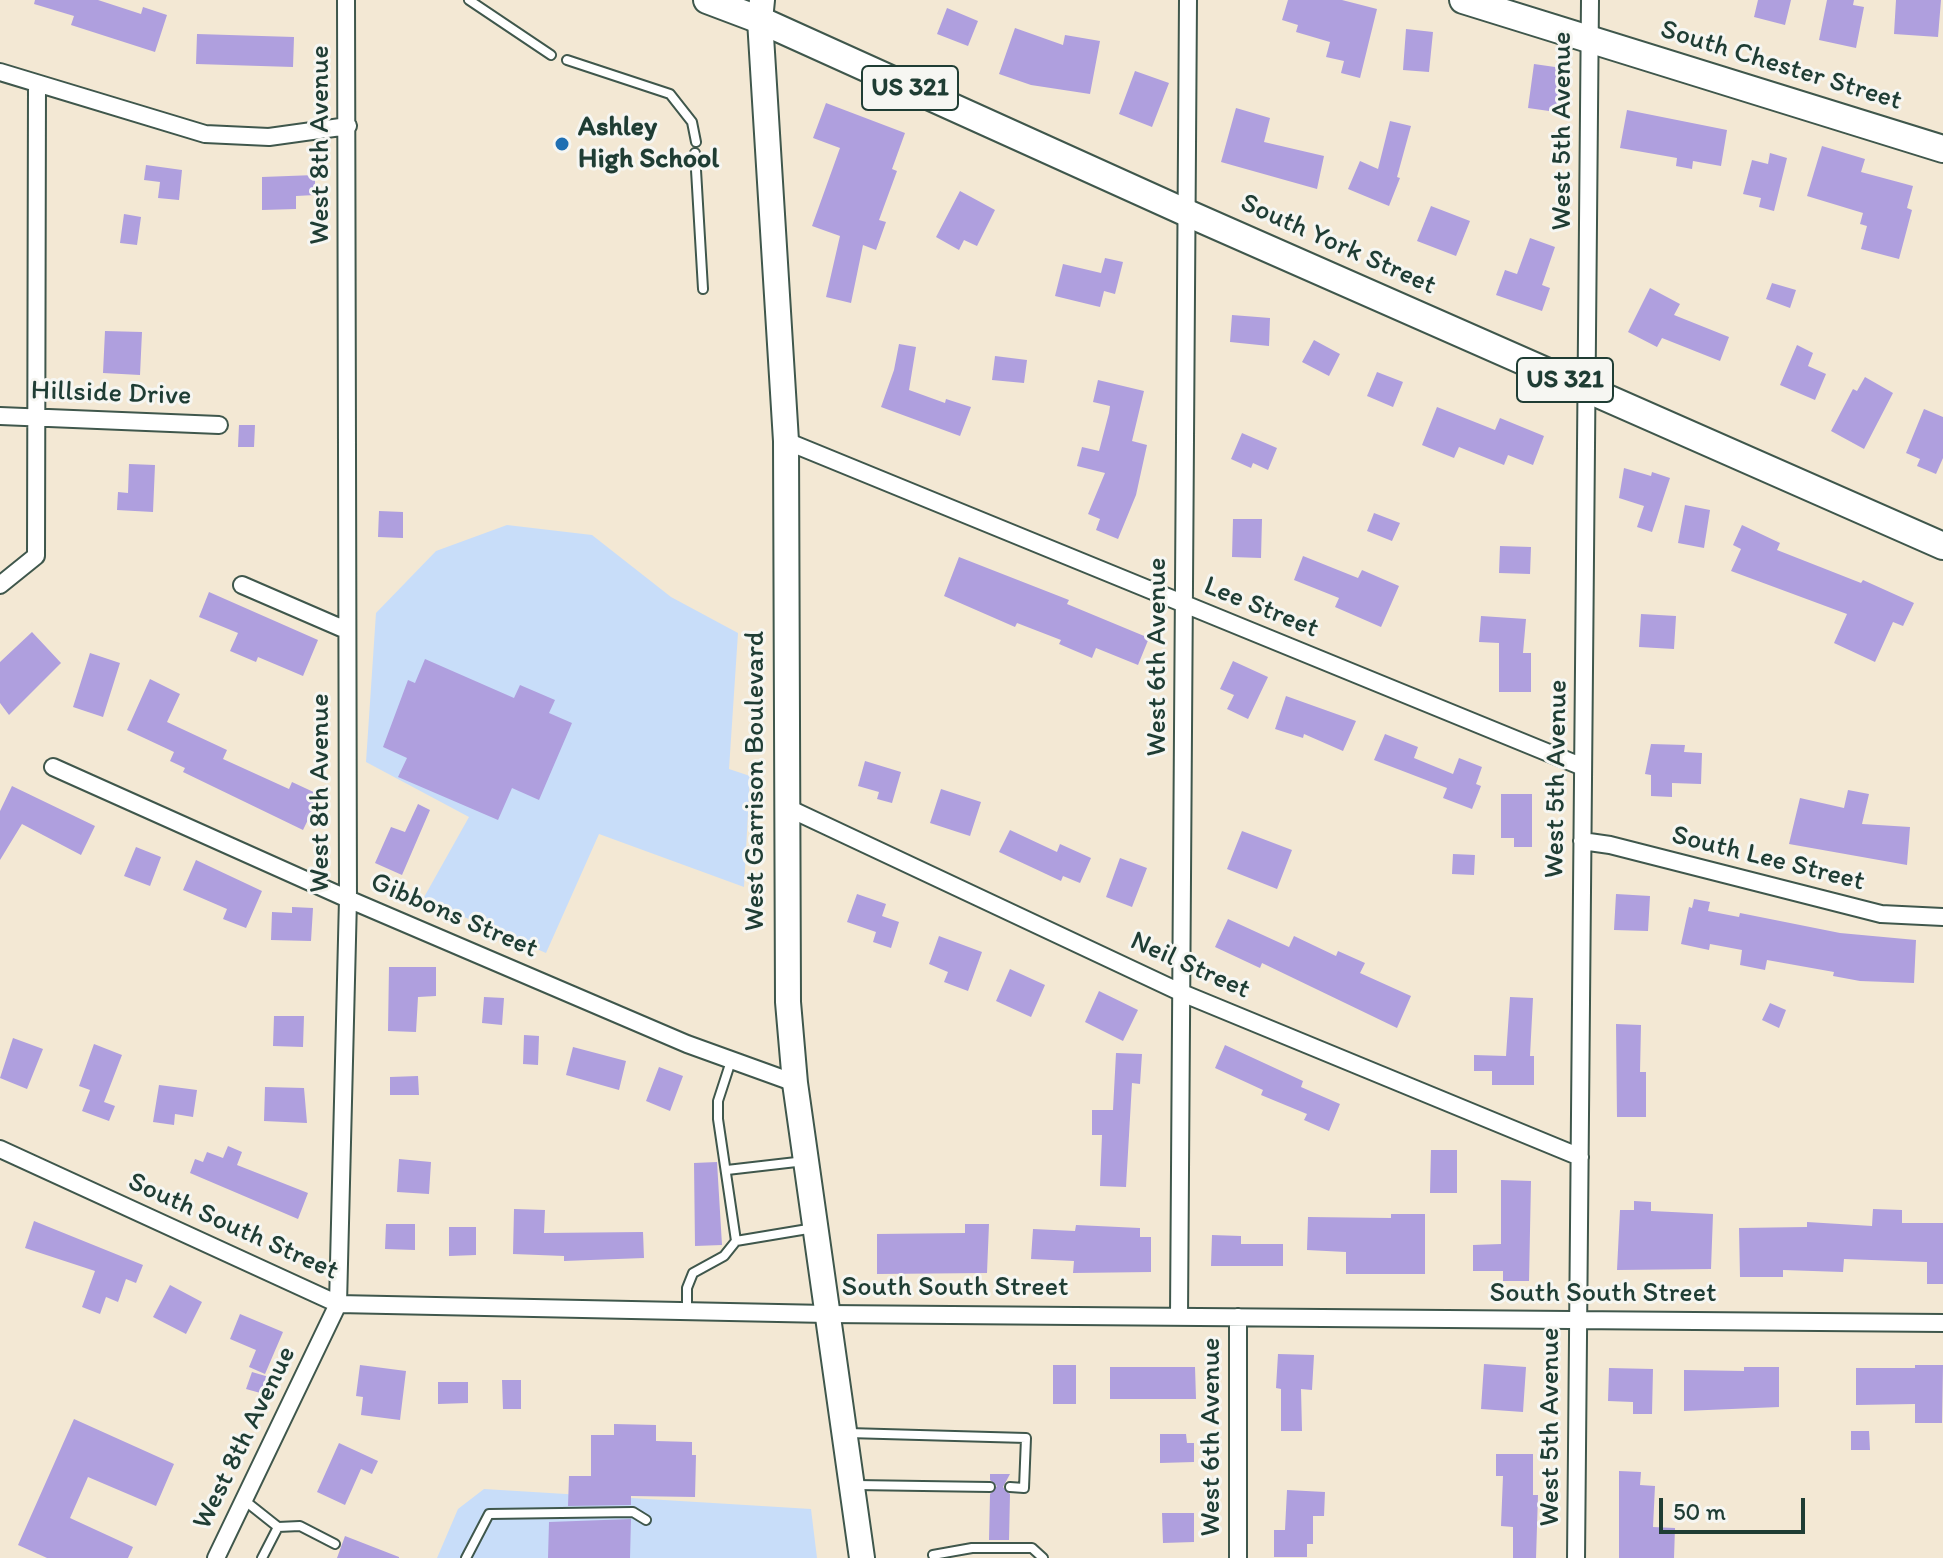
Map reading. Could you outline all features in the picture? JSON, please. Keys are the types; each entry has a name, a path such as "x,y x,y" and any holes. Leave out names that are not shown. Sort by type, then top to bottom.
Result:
{"main road":[{"name":"South York Street","path":"707,0 761,10 1187,213 1943,546"},
{"name":"South Chester Street","path":"1463,0 1943,149"},
{"name":"West Garrison Boulevard","path":"761,10 786,441 786,962 795,1083 862,1558"}],"street":[{"name":"West 8th Avenue","path":"216,1558 338,1304 348,899 346,0"},
{"name":"West 6th Avenue","path":"1179,1315 1188,0"},
{"name":"West 5th Avenue","path":"1576,1558 1590,0"},
{"path":"0,72 205,134 281,136 348,126"},
{"path":"0,585 36,556 39,417 37,84"},
{"name":"Hillside Drive","path":"0,416 219,425"},
{"name":"Lee Street","path":"786,441 1583,767"},
{"path":"242,585 346,630"},
{"name":"Gibbons Street","path":"53,767 348,899 731,1060 795,1083"},
{"name":"Neil Street","path":"786,807 1182,993 1580,1157"},
{"name":"South Lee Street","path":"1582,841 1610,845 1881,914 1943,917"},
{"name":"South South Street","path":"0,1149 338,1304 827,1314 1943,1323"},
{"name":"West 6th Avenue","path":"1238,1317 1238,1558"}],"lane":[{"path":"469,0 551,55"},
{"path":"567,60 670,94 692,122 696,142"},
{"path":"695,153 703,289"},
{"path":"731,1060 718,1101 736,1241"},
{"path":"727,1170 806,1161"},
{"path":"687,1311 687,1288 693,1273 724,1256 736,1241 815,1228"},
{"path":"843,1433 1026,1438 1024,1488 1010,1487"},
{"path":"851,1485 990,1487"},
{"path":"244,1500 278,1527 300,1526 335,1544"},
{"path":"466,1558 489,1514 633,1512 646,1520"},
{"path":"262,1558 278,1527"},
{"path":"933,1555 972,1548 1032,1548 1043,1558"}],"shaded area":[{"path":"507,525 592,535 671,597 738,633 729,769 750,776 744,887 599,834 546,953 423,899 469,817 366,762 376,613 436,551"},
{"path":"484,1489 811,1509 817,1558 437,1558 458,1509"}],"building":[{"path":"35,0 98,0 141,14 143,7 167,15 155,52 71,25 74,16 34,4"},
{"path":"1288,0 1342,0 1377,9 1360,78 1341,73 1344,61 1326,57 1330,42 1296,32 1298,25 1282,20"},
{"path":"1758,0 1791,0 1785,25 1754,17"},
{"path":"1827,0 1854,0 1853,5 1864,7 1856,48 1819,40"},
{"path":"1896,0 1941,0 1938,37 1894,34"},
{"path":"947,8 978,21 968,46 937,34"},
{"path":"1015,28 1063,45 1065,35 1100,41 1090,94 1031,85 999,74"},
{"path":"1406,29 1433,32 1429,72 1403,70"},
{"path":"197,34 294,37 293,67 196,64"},
{"path":"1534,64 1562,68 1556,112 1528,108"},
{"path":"1135,71 1169,83 1152,127 1119,114"},
{"path":"826,103 905,133 892,169 897,171 879,220 886,222 876,250 863,245 851,303 826,297 840,236 812,226 840,148 813,138"},
{"path":"1236,108 1270,118 1264,142 1324,156 1317,189 1221,162"},
{"path":"1627,110 1727,130 1721,166 1693,161 1692,169 1676,166 1677,158 1620,148"},
{"path":"1390,121 1411,126 1397,177 1400,178 1389,206 1348,189 1360,161 1378,169"},
{"path":"1822,146 1865,159 1861,172 1913,186 1907,208 1912,210 1899,259 1861,249 1867,226 1860,224 1863,213 1807,196"},
{"path":"1770,153 1787,158 1774,211 1759,207 1761,198 1743,194 1752,160 1768,164"},
{"path":"146,165 182,170 179,200 158,198 160,182 144,180"},
{"path":"315,175 315,195 296,196 296,209 262,210 262,177"},
{"path":"960,191 995,210 977,246 964,240 959,250 936,237"},
{"path":"1431,206 1470,221 1456,256 1417,241"},
{"path":"124,214 141,217 137,245 120,243"},
{"path":"1530,238 1555,247 1542,285 1550,288 1542,311 1496,295 1505,270 1517,274"},
{"path":"1105,258 1123,262 1115,294 1104,291 1100,307 1055,296 1063,264 1101,273"},
{"path":"1772,283 1796,290 1790,308 1766,299"},
{"path":"1650,288 1680,304 1674,315 1729,337 1720,361 1662,338 1657,347 1628,332"},
{"path":"1232,315 1270,318 1269,346 1230,342"},
{"path":"105,331 142,332 140,375 103,373"},
{"path":"1314,340 1340,354 1329,376 1302,362"},
{"path":"899,344 916,347 909,390 945,403 946,399 971,407 960,436 881,407"},
{"path":"1797,345 1813,353 1808,366 1826,374 1815,400 1780,385"},
{"path":"995,356 1027,360 1024,383 992,380"},
{"path":"1377,372 1403,382 1393,407 1367,396"},
{"path":"1865,377 1893,393 1864,449 1831,431 1853,389 1857,391"},
{"path":"1098,380 1144,391 1132,441 1147,445 1136,495 1118,539 1096,530 1100,519 1088,514 1105,473 1077,466 1082,447 1099,451 1109,413 1110,406 1093,402"},
{"path":"1437,407 1495,430 1500,418 1544,436 1533,465 1508,455 1504,465 1459,447 1454,458 1422,445"},
{"path":"1924,409 1943,417 1943,458 1936,474 1917,466 1920,459 1906,453"},
{"path":"239,425 255,425 254,447 238,447"},
{"path":"1242,433 1277,448 1268,470 1253,463 1251,468 1231,459"},
{"path":"129,464 155,465 153,512 117,510 118,492 128,493"},
{"path":"1624,468 1670,478 1652,532 1637,527 1644,506 1619,498"},
{"path":"1685,505 1710,510 1704,548 1678,543"},
{"path":"379,511 403,512 403,538 378,537"},
{"path":"1374,513 1400,523 1392,541 1367,531"},
{"path":"1233,519 1262,519 1261,558 1232,557"},
{"path":"1742,525 1780,543 1777,550 1861,583 1863,580 1914,603 1903,626 1893,622 1875,662 1834,643 1847,614 1731,571 1741,549 1733,545"},
{"path":"1500,546 1531,547 1530,574 1499,573"},
{"path":"1303,556 1358,578 1362,570 1399,586 1381,627 1335,607 1339,598 1294,580"},
{"path":"959,557 1069,600 1067,604 1149,638 1138,665 1096,648 1092,658 1059,644 1061,640 1017,623 1015,627 944,596"},
{"path":"209,592 318,640 303,676 258,657 256,662 230,651 238,633 199,617"},
{"path":"1641,614 1676,616 1674,649 1639,647"},
{"path":"1481,616 1526,619 1523,653 1531,653 1531,692 1499,692 1499,643 1479,642"},
{"path":"32,632 61,663 9,715 0,703 0,662"},
{"path":"90,653 120,663 103,717 73,707"},
{"path":"425,659 514,698 520,685 555,700 549,713 572,723 539,800 512,788 498,820 398,777 407,758 383,747 408,680 415,683"},
{"path":"1233,661 1268,677 1248,719 1227,709 1234,695 1220,689"},
{"path":"150,679 180,694 167,722 227,750 223,759 289,789 292,782 320,795 303,830 183,772 185,768 170,761 174,752 127,730"},
{"path":"1286,696 1356,721 1343,751 1304,734 1303,738 1275,729"},
{"path":"1385,734 1418,747 1414,758 1453,774 1459,758 1482,767 1476,784 1481,786 1472,809 1443,798 1447,788 1374,760"},
{"path":"1651,744 1685,745 1684,752 1702,753 1701,784 1672,783 1672,797 1651,796 1651,775 1645,774"},
{"path":"865,761 901,772 892,803 877,799 879,792 858,786"},
{"path":"12,786 95,826 81,855 22,824 0,860 0,811"},
{"path":"941,789 981,802 970,836 930,823"},
{"path":"1848,790 1869,794 1862,824 1910,827 1907,865 1789,844 1800,798 1844,808"},
{"path":"1501,794 1532,794 1532,847 1514,847 1514,838 1501,838"},
{"path":"418,804 430,810 402,875 375,863 391,827 405,832"},
{"path":"1010,830 1057,852 1060,844 1091,858 1080,883 1063,876 1061,881 999,852"},
{"path":"1242,831 1292,850 1277,889 1227,869"},
{"path":"136,847 161,857 150,886 124,876"},
{"path":"1453,854 1475,855 1474,875 1452,874"},
{"path":"1120,858 1147,868 1132,907 1106,897"},
{"path":"196,860 262,891 246,928 223,919 227,909 183,890"},
{"path":"857,894 886,904 882,916 899,922 891,948 873,942 876,932 847,922"},
{"path":"1616,894 1650,896 1648,931 1614,930"},
{"path":"1694,899 1710,902 1708,911 1739,917 1740,913 1840,933 1916,940 1914,983 1860,981 1833,976 1834,972 1767,960 1765,970 1740,965 1742,950 1710,944 1709,950 1681,944 1689,907 1692,908"},
{"path":"292,907 313,908 311,941 271,940 272,912 292,913"},
{"path":"1228,919 1289,947 1294,936 1336,956 1338,951 1365,963 1360,973 1411,996 1397,1028 1262,963 1260,968 1215,947"},
{"path":"939,936 982,952 968,991 944,982 948,972 929,964"},
{"path":"389,967 436,967 436,996 418,997 416,1032 388,1031"},
{"path":"1010,969 1045,985 1031,1017 996,1001"},
{"path":"1099,991 1138,1010 1123,1041 1085,1022"},
{"path":"484,997 504,998 502,1025 482,1023"},
{"path":"1510,997 1533,998 1530,1056 1534,1056 1534,1085 1492,1085 1492,1071 1474,1071 1474,1055 1506,1056"},
{"path":"1770,1003 1786,1010 1779,1028 1762,1020"},
{"path":"274,1016 304,1016 303,1047 273,1046"},
{"path":"1616,1024 1641,1025 1640,1072 1646,1072 1646,1117 1617,1117"},
{"path":"524,1035 539,1036 538,1065 523,1064"},
{"path":"13,1038 43,1049 27,1089 0,1078"},
{"path":"94,1044 122,1055 104,1102 115,1106 109,1121 82,1111 90,1090 79,1086"},
{"path":"1225,1045 1303,1081 1301,1087 1340,1104 1329,1131 1304,1120 1307,1114 1261,1095 1263,1090 1215,1068"},
{"path":"573,1047 626,1061 619,1090 566,1075"},
{"path":"1116,1053 1142,1054 1140,1084 1132,1083 1126,1187 1100,1186 1102,1135 1092,1135 1092,1110 1113,1110"},
{"path":"659,1067 683,1076 670,1111 646,1101"},
{"path":"418,1076 419,1095 390,1095 390,1077"},
{"path":"159,1085 197,1090 193,1117 175,1114 174,1125 153,1122"},
{"path":"265,1087 304,1088 307,1123 264,1121"},
{"path":"228,1146 242,1152 237,1165 308,1193 298,1219 190,1173 195,1159 203,1162 207,1152 223,1158"},
{"path":"1431,1150 1457,1150 1457,1193 1430,1193"},
{"path":"399,1159 431,1162 429,1194 397,1192"},
{"path":"717,1162 722,1245 695,1246 694,1163"},
{"path":"1501,1180 1531,1181 1529,1281 1503,1281 1503,1271 1473,1271 1473,1245 1501,1244"},
{"path":"1634,1201 1651,1202 1651,1211 1713,1214 1711,1269 1617,1270 1620,1210 1634,1210"},
{"path":"514,1209 545,1210 544,1233 643,1232 644,1258 564,1261 564,1256 513,1254"},
{"path":"1873,1209 1902,1210 1902,1223 1943,1223 1943,1284 1927,1284 1927,1262 1844,1259 1843,1272 1783,1270 1783,1277 1740,1277 1739,1228 1807,1227 1807,1222 1872,1226"},
{"path":"1391,1214 1425,1214 1425,1274 1346,1274 1346,1252 1307,1250 1308,1217 1391,1218"},
{"path":"34,1221 143,1265 136,1283 126,1279 118,1302 106,1297 100,1314 82,1307 95,1271 25,1248"},
{"path":"386,1224 415,1224 415,1250 385,1249"},
{"path":"965,1224 989,1224 987,1273 877,1274 877,1234 965,1233"},
{"path":"1076,1225 1140,1228 1140,1237 1151,1237 1151,1272 1073,1273 1074,1261 1031,1259 1033,1229 1075,1231"},
{"path":"449,1227 476,1227 476,1255 449,1256"},
{"path":"1212,1235 1241,1236 1241,1244 1283,1244 1283,1266 1211,1266"},
{"path":"170,1285 202,1302 186,1334 153,1317"},
{"path":"240,1314 283,1332 265,1374 249,1367 256,1350 230,1339"},
{"path":"1278,1354 1314,1355 1312,1390 1301,1389 1302,1431 1281,1431 1281,1389 1276,1388"},
{"path":"1484,1364 1526,1367 1523,1412 1481,1409"},
{"path":"360,1365 406,1371 400,1420 361,1415 363,1397 356,1396"},
{"path":"1053,1365 1076,1365 1076,1404 1053,1404"},
{"path":"1915,1365 1943,1365 1942,1423 1915,1423 1915,1404 1856,1405 1856,1368 1915,1368"},
{"path":"1110,1367 1195,1367 1196,1399 1110,1399"},
{"path":"1744,1367 1779,1367 1779,1407 1684,1411 1684,1370 1744,1371"},
{"path":"1609,1368 1653,1369 1652,1414 1633,1414 1633,1402 1608,1401"},
{"path":"252,1372 269,1377 264,1394 246,1389"},
{"path":"502,1380 521,1380 521,1409 503,1409"},
{"path":"438,1382 468,1382 468,1403 438,1404"},
{"path":"74,1419 174,1464 156,1506 88,1477 70,1518 133,1547 128,1558 47,1558 18,1545"},
{"path":"614,1424 656,1425 656,1441 692,1442 692,1455 696,1455 695,1497 631,1496 631,1505 568,1506 569,1476 591,1476 591,1435 614,1435"},
{"path":"1851,1431 1869,1431 1870,1450 1851,1450"},
{"path":"1160,1434 1186,1434 1187,1443 1194,1443 1194,1462 1160,1463"},
{"path":"339,1443 378,1461 372,1474 361,1469 345,1505 317,1492"},
{"path":"1496,1454 1533,1454 1533,1495 1538,1495 1536,1558 1513,1558 1513,1527 1501,1526 1503,1476 1496,1476"},
{"path":"1619,1471 1641,1472 1640,1485 1655,1486 1653,1527 1675,1528 1674,1558 1619,1558"},
{"path":"990,1474 1010,1474 1003,1487 1010,1494 1009,1540 989,1540 990,1494 997,1486 990,1480"},
{"path":"1287,1490 1325,1492 1324,1516 1313,1516 1313,1544 1307,1544 1307,1557 1274,1557 1274,1530 1285,1530"},
{"path":"1162,1513 1194,1513 1194,1542 1163,1543"},
{"path":"631,1519 630,1558 548,1558 549,1522"},
{"path":"345,1536 399,1557 399,1558 337,1558"}],"place":[{"name":"Ashley High School","path":"562,144"}]}
